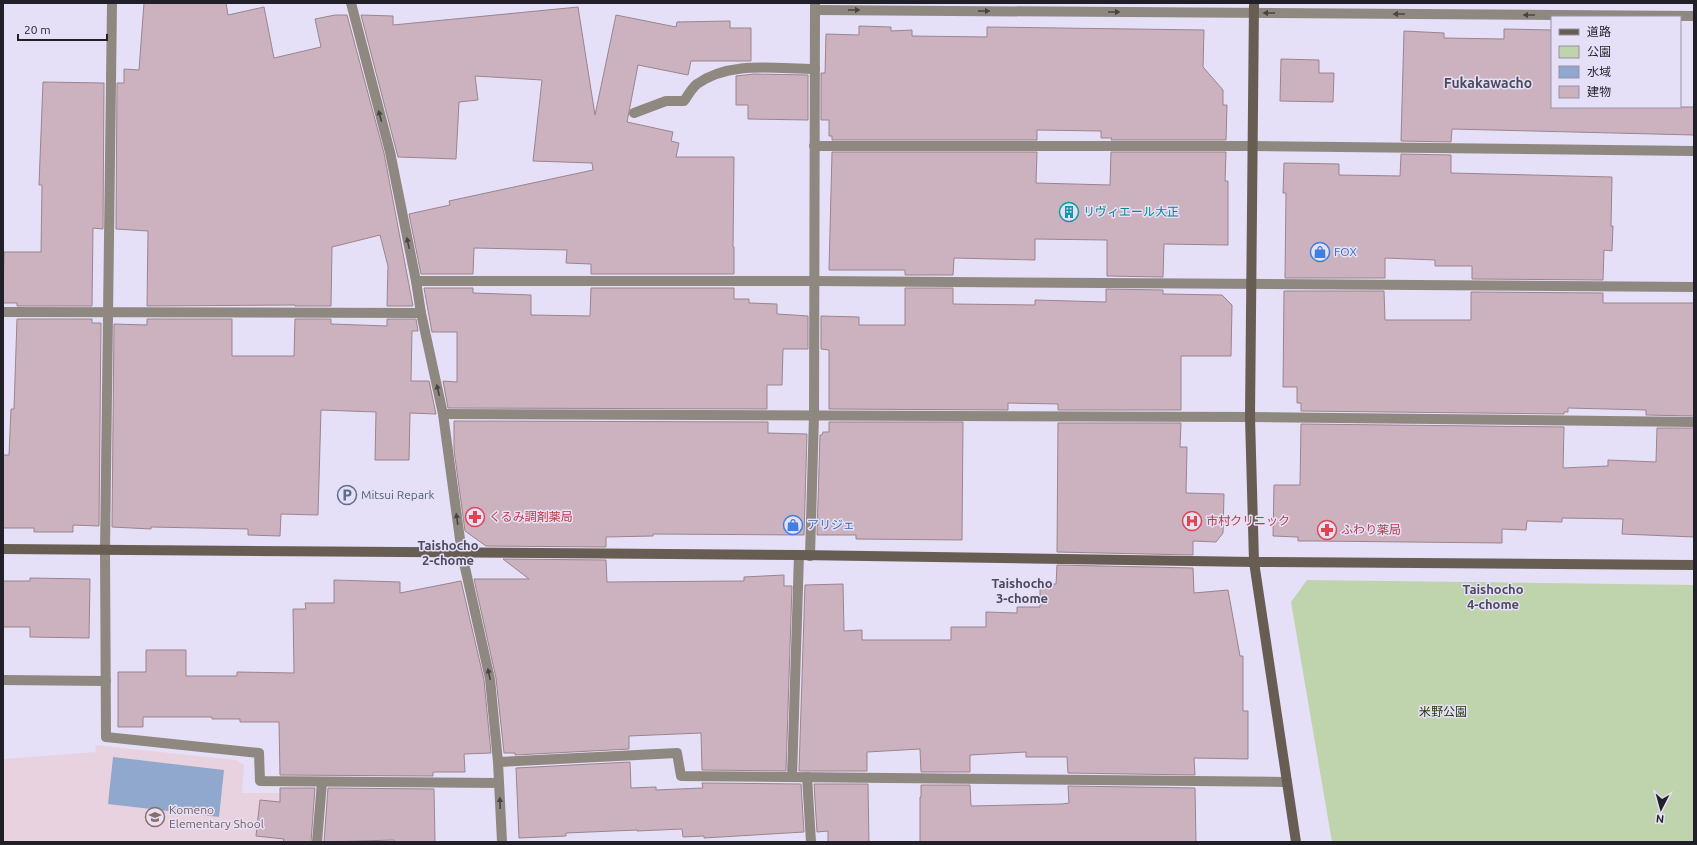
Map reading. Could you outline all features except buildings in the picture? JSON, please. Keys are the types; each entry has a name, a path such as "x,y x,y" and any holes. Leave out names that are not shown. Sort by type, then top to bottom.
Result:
{"street":[{"path":"112,3 105,551 106,737 259,753 260,781 499,783"},
{"path":"351,3 352,14 390,152 416,281 420,313 443,414 462,554 490,679 498,762 502,842"},
{"path":"810,556 814,415 815,6 1254,8 1694,16"},
{"path":"1254,8 1250,417 1254,562 1296,842"},
{"path":"634,113 666,101 684,101 697,84 722,72 747,68 815,69"},
{"path":"814,146 1253,146 1694,150"},
{"path":"416,281 814,281 1694,287"},
{"path":"3,312 420,313"},
{"path":"443,414 1250,417 1694,422"},
{"path":"3,550 1694,565"},
{"path":"792,777 799,556"},
{"path":"3,680 106,681"},
{"path":"498,762 677,753 681,776 1287,782"},
{"path":"807,777 811,842"},
{"path":"318,842 322,782"}],"shaded area":[{"name":"Komeno Elementary Shool","path":"95,745 236,760 244,765 242,793 309,793 305,842 3,842 3,759 96,752"}],"green space":[{"name":"米野公園","path":"1307,580 1694,585 1694,842 1332,842 1291,602"}],"water":[{"path":"113,757 224,770 219,817 108,804"}],"place":[{"name":"リヴィエール大正","path":"1069,212"},
{"name":"FOX","path":"1320,252"},
{"name":"Mitsui Repark","path":"347,495"},
{"name":"くるみ調剤薬局","path":"475,517"},
{"name":"市村クリニック","path":"1192,521"},
{"name":"アリジェ","path":"793,525"},
{"name":"ふわり薬局","path":"1327,530"},
{"name":"Komeno Elementary Shool","path":"155,817"}],"district":[{"name":"Fukakawacho","path":"1488,83"},
{"name":"Taishocho 2-chome","path":"448,552"},
{"name":"Taishocho 3-chome","path":"1022,590"},
{"name":"Taishocho 4-chome","path":"1493,596"}]}
